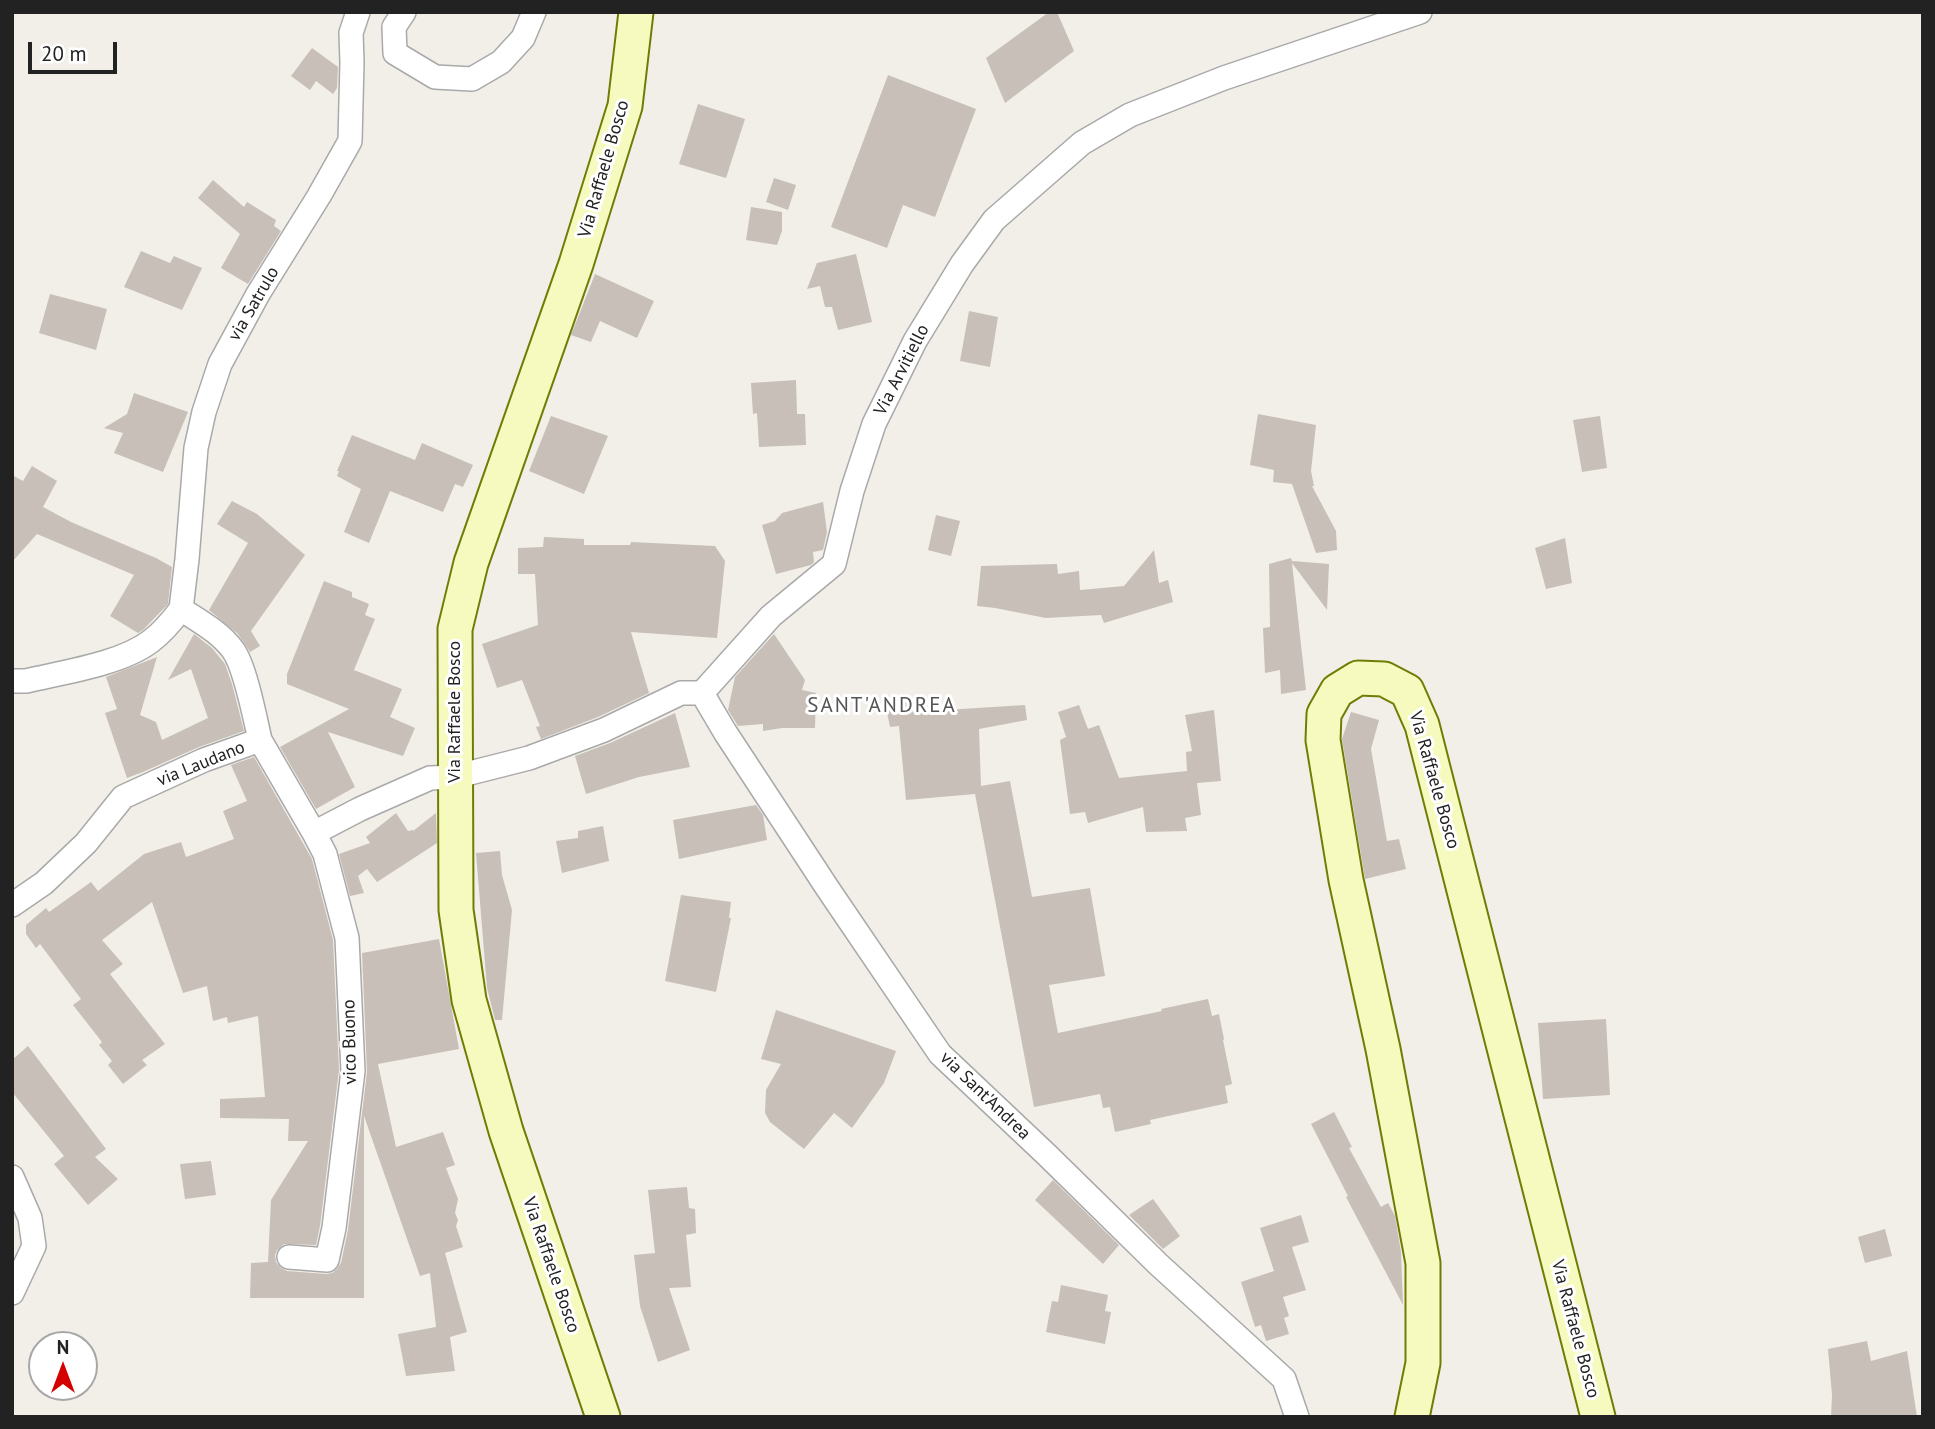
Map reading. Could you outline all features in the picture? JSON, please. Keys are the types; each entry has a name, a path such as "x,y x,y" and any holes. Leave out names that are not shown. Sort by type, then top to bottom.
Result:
{"street":[{"name":"via Satrulo","path":"181,609 196,448 204,412 220,364 258,294 350,141 351,33 358,12"},
{"path":"404,12 394,27 395,52 435,77 472,79 501,62 523,38 534,12"},
{"name":"Via Raffaele Bosco","path":"603,1417 506,1131 469,1000 456,910 455,629 471,563 576,264 625,106 636,12"},
{"name":"Via Arvitiello","path":"702,693 771,616 834,564 852,491 874,424 915,341 961,264 994,220 1082,143 1130,115 1234,75 1420,12"},
{"path":"12,681 26,681 131,654 150,642 181,609 215,631 233,650 240,664 260,740"},
{"name":"Via Raffaele Bosco","path":"1412,1417 1423,1363 1423,1263 1383,1049 1346,880 1323,740 1324,714 1338,691 1358,678 1384,679 1407,691 1422,725 1598,1417"},
{"path":"314,833 430,778 454,777 529,758 604,730 681,693 702,693"},
{"name":"via Sant'Andrea","path":"702,693 828,889 940,1054 1158,1264 1284,1380 1297,1417"},
{"name":"via Laudano","path":"12,905 44,883 86,843 123,797 204,760 260,740 314,833"},
{"name":"vico Buono","path":"289,1257 327,1260 334,1228 354,1071 347,938 325,854 314,833"},
{"path":"12,1177 30,1218 34,1246 12,1293"}],"building":[{"path":"1049,12 1057,12 1074,51 1005,103 986,58"},
{"path":"312,48 338,67 337,88 333,94 316,81 310,90 291,76"},
{"path":"888,75 976,109 935,217 903,205 887,248 831,227"},
{"path":"698,104 745,119 726,178 679,164"},
{"path":"774,178 796,185 788,210 766,202"},
{"path":"213,180 244,207 247,202 276,220 274,226 281,231 248,284 221,268 240,234 198,198"},
{"path":"751,207 782,212 782,231 777,245 746,240"},
{"path":"141,251 170,263 174,256 202,268 182,310 124,287"},
{"path":"856,254 872,322 838,330 832,307 825,307 820,286 807,289 817,263"},
{"path":"595,274 654,301 637,338 600,321 591,342 571,335"},
{"path":"50,294 107,309 96,350 39,333"},
{"path":"969,311 998,317 990,367 960,361"},
{"path":"796,380 797,414 805,414 806,445 759,447 757,413 753,414 751,383"},
{"path":"134,393 188,412 163,472 114,453 123,433 104,428 127,414"},
{"path":"1258,414 1316,425 1312,486 1336,531 1337,550 1316,553 1292,484 1273,482 1274,470 1250,465"},
{"path":"551,416 608,436 584,494 529,471"},
{"path":"1600,416 1607,468 1582,472 1573,420"},
{"path":"352,435 415,460 422,443 473,465 463,487 455,484 443,512 390,491 369,543 344,532 361,489 337,476"},
{"path":"32,466 57,481 43,507 172,567 168,604 143,630 138,633 110,616 134,575 37,534 12,562 12,475 23,481"},
{"path":"232,501 257,514 305,555 251,631 260,646 250,652 238,634 209,610 248,543 217,524"},
{"path":"823,502 827,532 823,550 813,552 814,562 811,565 776,574 762,525 775,521 782,513"},
{"path":"936,515 960,521 951,556 928,550"},
{"path":"544,537 584,539 584,545 630,545 631,542 715,546 725,561 717,638 631,632 649,693 541,739 536,727 540,726 522,680 497,688 482,644 538,625 535,574 518,574 518,548 543,547"},
{"path":"1565,538 1572,583 1546,589 1535,548"},
{"path":"1154,550 1159,583 1168,580 1173,602 1104,623 1101,615 1046,618 977,606 981,566 1057,564 1058,574 1079,571 1080,590 1124,586"},
{"path":"1291,558 1292,561 1329,564 1327,610 1292,563 1306,690 1281,694 1280,670 1265,673 1263,628 1270,627 1269,564"},
{"path":"324,581 352,592 352,597 369,604 365,615 375,619 354,670 402,689 390,717 415,728 403,756 328,732 355,787 316,809 280,747 349,709 287,684 287,674"},
{"path":"194,634 212,648 225,664 244,731 127,778 105,713 117,709 106,677 157,657 140,715 156,722 162,740 208,718 191,669 168,680"},
{"path":"774,634 805,680 802,690 816,693 815,728 763,731 763,724 738,726 728,710 735,677"},
{"path":"903,698 913,712 1025,705 1027,720 979,729 981,786 1010,781 1032,897 1090,888 1105,976 1049,985 1058,1033 1208,999 1212,1016 1219,1014 1224,1039 1232,1084 1225,1086 1228,1103 1150,1120 1151,1124 1115,1132 1110,1107 1103,1108 1100,1094 1034,1107 975,794 906,800 899,726 890,727 885,703"},
{"path":"1079,705 1088,729 1099,725 1119,778 1187,771 1186,752 1192,751 1185,715 1214,710 1221,781 1197,783 1201,815 1185,818 1187,831 1146,832 1143,807 1088,823 1085,812 1070,814 1060,740 1066,737 1058,712"},
{"path":"1351,712 1379,720 1371,749 1387,841 1399,839 1406,869 1365,879 1342,739"},
{"path":"675,713 690,767 639,777 586,794 575,756"},
{"path":"254,757 312,859 333,940 339,1070 316,1245 284,1244 277,1250 276,1262 287,1271 326,1274 332,1273 341,1263 348,1230 367,1072 362,953 439,939 459,1049 378,1064 396,1147 443,1132 455,1165 446,1168 458,1199 456,1226 463,1247 445,1253 467,1332 450,1337 455,1371 406,1376 398,1334 436,1327 430,1273 420,1276 364,1116 364,1298 250,1298 251,1263 268,1262 271,1200 308,1141 288,1141 289,1119 220,1118 220,1099 265,1097 258,1016 228,1023 227,1017 213,1021 207,986 183,993 152,902 102,940 123,964 110,974 165,1044 142,1060 147,1065 123,1084 108,1065 112,1061 99,1045 102,1042 73,1005 81,999 40,944 36,948 26,934 26,925 46,908 49,912 91,882 98,891 144,854 181,842 186,857 234,839 223,811 247,801 231,765"},
{"path":"756,805 763,815 767,840 679,859 673,820"},
{"path":"396,813 408,831 413,831 436,813 437,843 377,882 367,869 358,876 364,893 350,896 339,854 370,843 366,837"},
{"path":"603,826 609,861 562,873 556,841 578,838 578,831"},
{"path":"500,851 502,875 512,910 502,1020 495,1020 487,988 476,853"},
{"path":"681,895 731,902 731,918 716,992 665,981"},
{"path":"776,1010 896,1051 884,1083 852,1128 834,1113 804,1149 770,1122 765,1113 766,1090 781,1064 761,1059"},
{"path":"1606,1019 1610,1095 1543,1099 1538,1023"},
{"path":"28,1046 106,1149 95,1157 118,1179 88,1205 54,1164 64,1156 12,1092 12,1060"},
{"path":"1334,1112 1352,1147 1349,1148 1381,1207 1388,1203 1395,1216 1401,1252 1403,1305 1311,1124"},
{"path":"211,1161 216,1195 185,1199 180,1164"},
{"path":"1053,1180 1119,1245 1103,1264 1035,1200"},
{"path":"687,1187 689,1208 695,1209 696,1233 686,1235 691,1287 669,1288 690,1350 658,1362 640,1306 634,1255 655,1253 648,1190"},
{"path":"1153,1199 1180,1236 1163,1249 1129,1215"},
{"path":"1301,1215 1309,1242 1292,1247 1306,1290 1283,1297 1289,1316 1284,1318 1289,1334 1266,1341 1261,1325 1255,1327 1241,1282 1274,1271 1260,1228"},
{"path":"1885,1229 1892,1256 1865,1263 1858,1237"},
{"path":"1061,1285 1108,1295 1105,1311 1111,1312 1105,1344 1046,1332 1052,1301 1058,1302"},
{"path":"1867,1341 1871,1361 1907,1351 1917,1417 1831,1417 1828,1349"}],"district":[{"name":"SANT'ANDREA","path":"882,706"}]}
